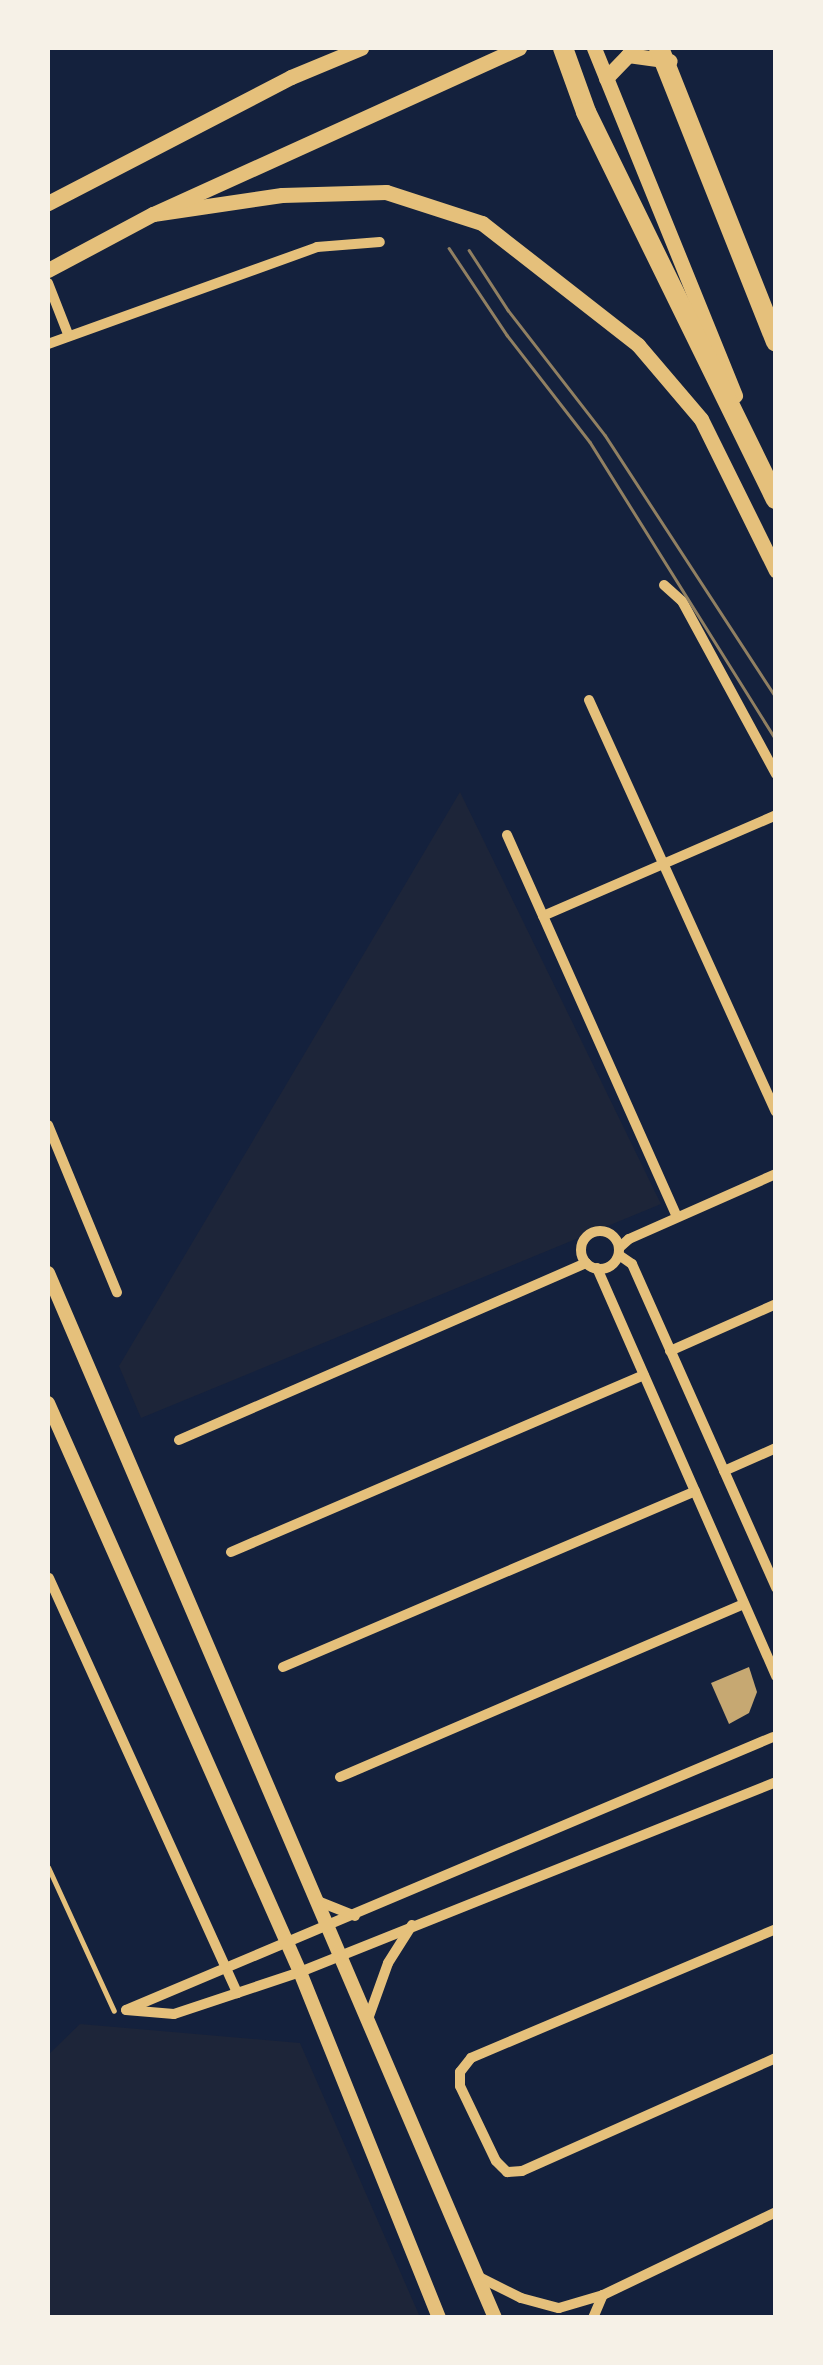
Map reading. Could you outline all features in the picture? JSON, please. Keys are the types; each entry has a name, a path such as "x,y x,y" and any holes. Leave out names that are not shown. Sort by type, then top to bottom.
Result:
{"highway":[{"path":"563,48 586,112 776,500"},
{"path":"664,52 776,342"}],"main road":[{"path":"48,203 290,78 361,48"},
{"path":"48,270 153,214 519,48"},
{"path":"594,48 776,500"},
{"path":"606,78 628,55 664,52 776,316"},
{"path":"153,214 282,196 386,192 482,223 638,344 701,418 776,570"}],"street":[{"path":"48,344 317,247 380,242"},
{"path":"48,283 68,334"},
{"path":"664,585 682,601 776,774"},
{"path":"590,700 776,1112"},
{"path":"544,916 776,815"},
{"path":"507,834 678,1216"},
{"path":"48,1125 117,1292"},
{"path":"178,1440 574,1271 592,1266 609,1268 621,1245 776,1174"},
{"path":"574,1271 580,1248 596,1231 621,1245 775,1584"},
{"path":"580,1248 644,1375 776,1676"},
{"path":"48,1274 495,2318"},
{"path":"670,1351 776,1304"},
{"path":"231,1552 644,1375"},
{"path":"48,1403 300,1972 439,2318"},
{"path":"724,1471 776,1448"},
{"path":"283,1668 695,1491"},
{"path":"48,1578 228,1969 236,1994"},
{"path":"340,1776 744,1604"},
{"path":"120,2010 328,1928 775,1738"},
{"path":"120,2010 174,2014 300,1972 776,1782"},
{"path":"315,1900 356,1916"},
{"path":"368,2019 388,1963 413,1924"},
{"path":"776,1929 471,2058 460,2072 460,2086 496,2161 508,2172 522,2171 776,2058"},
{"path":"477,2276 521,2298 558,2308 603,2295 776,2212"},
{"path":"593,2318 603,2295"},
{"path":"568,2318 577,2303"}],"lane":[{"path":"48,1867 120,2010"}],"shaded area":[{"path":"460,792 661,1204 141,1418 119,1366"},
{"path":"80,2024 300,2043 420,2317 48,2317 48,2055"}],"building":[{"path":"749,1667 757,1692 749,1713 729,1724 711,1683"}],"tram line":[{"path":"449,248 507,335 590,442 776,740"},
{"path":"469,250 508,310 605,435 776,697"}]}
